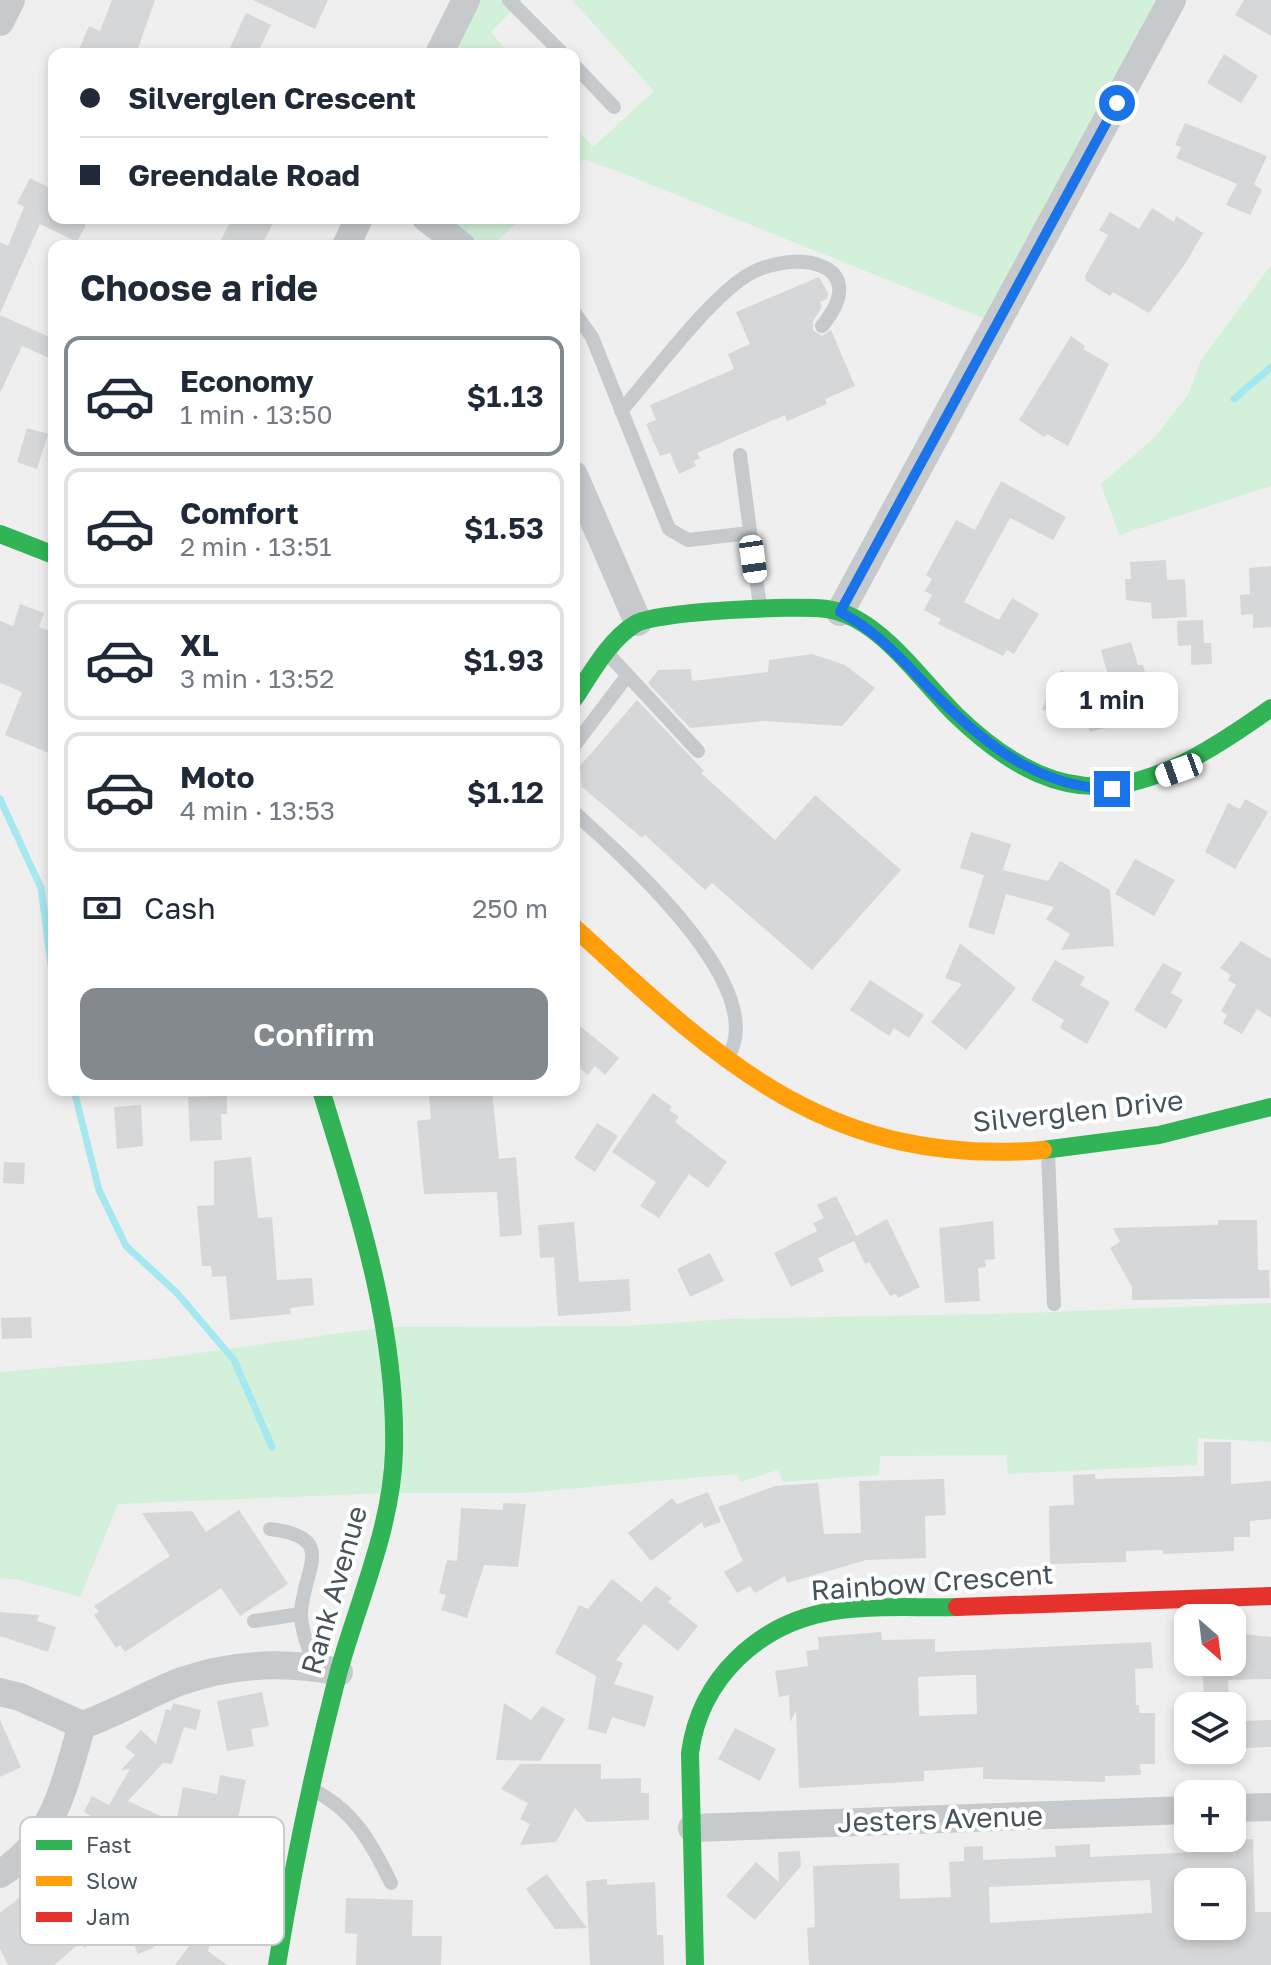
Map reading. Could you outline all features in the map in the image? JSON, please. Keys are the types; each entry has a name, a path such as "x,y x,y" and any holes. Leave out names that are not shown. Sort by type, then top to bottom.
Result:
{"street":[{"path":"0,22 11,0"},
{"path":"442,48 466,0"},
{"path":"840,612 1172,0"},
{"path":"434,224 454,240"},
{"path":"580,490 638,622"},
{"path":"0,534 48,553"},
{"path":"580,691 607,653 638,622 760,611 840,612 864,625 890,646 930,689 1001,752 1046,778 1081,789 1112,789 1179,770 1214,750 1271,708"},
{"name":"Silverglen Drive","path":"580,932 725,1061 809,1108 866,1131 916,1145 960,1151 1048,1147 1171,1132 1271,1107"},
{"name":"Rank Avenue","path":"284,1922 297,1841 311,1789 327,1670 384,1526 394,1454 393,1393 374,1265 323,1096"},
{"name":"Rainbow Crescent","path":"695,1965 690,1769 694,1729 713,1684 734,1656 775,1629 809,1615 1042,1601 1271,1596"},
{"path":"0,1692 20,1697 82,1725 179,1682 216,1671 284,1664 327,1670"},
{"path":"54,1817 82,1725"},
{"path":"1246,1808 1271,1807"},
{"name":"Jesters Avenue","path":"692,1828 1174,1811"},
{"path":"0,1874 20,1857"},
{"name":"Rank Avenue","path":"277,1965 280,1945"}],"lane":[{"path":"509,0 557,48"},
{"path":"580,71 614,107"},
{"path":"621,411 721,297 747,275 780,263 814,263 832,271 840,286 840,305 822,326"},
{"path":"580,320 592,337 658,504 673,533 688,540 750,533"},
{"path":"740,455 760,611"},
{"path":"607,653 698,751"},
{"path":"580,738 627,676"},
{"path":"580,818 656,890 710,954 736,1030 734,1049 725,1061"},
{"path":"1048,1147 1054,1304"},
{"path":"270,1529 294,1532 311,1545 314,1556 300,1614 327,1670"},
{"path":"254,1621 300,1614"},
{"path":"311,1789 347,1811 374,1849 391,1883"}],"green space":[{"path":"465,0 522,0 491,32 505,48 440,48"},
{"path":"572,0 1173,0 995,323 624,174 584,159 580,163 580,133 593,147 654,91"},
{"path":"435,224 516,224 498,240 456,240"},
{"path":"1271,265 1271,486 1119,535 1101,484 1155,437 1188,395 1201,360"},
{"path":"1271,1303 1271,1442 1198,1438 1197,1465 1008,1474 1006,1455 880,1456 879,1475 783,1482 778,1470 740,1482 737,1474 523,1493 389,1493 118,1504 80,1597 20,1580 0,1578 0,1372 156,1359 384,1327 625,1326 729,1319 1028,1313"}],"building":[{"path":"112,0 155,0 138,48 80,48 89,26 100,31"},
{"path":"253,0 328,0 315,29"},
{"path":"1244,0 1271,0 1271,36 1235,15"},
{"path":"246,13 271,25 260,48 230,48"},
{"path":"1224,54 1258,76 1241,103 1207,83"},
{"path":"1185,123 1267,156 1254,184 1262,190 1250,215 1226,205 1237,184 1176,158 1181,147 1175,145"},
{"path":"30,178 48,187 48,224 86,225 78,240 73,240 40,224 0,313 0,242 8,246 24,207 17,203"},
{"path":"1152,208 1174,222 1176,216 1203,233 1185,264 1149,313 1113,292 1110,296 1086,281 1085,276 1108,235 1099,230 1110,212 1139,229"},
{"path":"229,224 273,224 264,240 221,240"},
{"path":"819,277 828,293 827,299 820,302 822,307 813,321 813,330 822,336 831,330 855,386 825,399 827,404 787,421 785,415 697,453 700,458 694,461 696,466 679,474 670,453 660,456 646,424 656,420 650,405 734,369 728,354 750,344 736,312"},
{"path":"0,315 48,336 48,357 22,346 0,393"},
{"path":"1071,336 1085,346 1083,349 1109,364 1068,446 1047,434 1044,437 1019,420"},
{"path":"27,428 48,434 37,469 17,462"},
{"path":"1001,481 1066,517 1053,540 1010,518 964,602 999,620 1012,598 1039,614 1014,654 1007,650 1003,656 938,624 941,619 924,610 932,595 925,591 932,579 926,575 956,520 975,530"},
{"path":"1166,560 1167,580 1185,579 1187,617 1152,619 1151,603 1126,600 1125,579 1131,579 1130,562"},
{"path":"1271,566 1271,627 1253,628 1253,614 1241,615 1240,595 1250,594 1249,568"},
{"path":"20,604 44,613 39,627 48,631 48,753 5,735 22,692 0,683 0,621 13,626"},
{"path":"1203,620 1204,643 1211,643 1212,664 1191,665 1191,645 1178,646 1177,621"},
{"path":"1131,642 1138,665 1143,665 1156,714 1090,732 1079,692 1063,721 1042,709 1061,670 1114,698 1101,650"},
{"path":"812,654 845,665 875,688 842,726 765,721 690,728 648,683 658,670 691,669 692,681 768,672 769,660"},
{"path":"637,700 704,771 701,773 775,840 815,795 901,870 812,970 712,883 705,890 645,835 642,838 582,787 580,766"},
{"path":"1245,799 1268,812 1235,869 1205,852 1228,803 1240,809"},
{"path":"971,832 1011,844 1003,870 1048,881 1060,861 1110,890 1114,946 1061,950 1070,934 1046,919 1054,907 1006,894 994,935 968,927 984,875 960,868"},
{"path":"1135,859 1175,880 1154,916 1115,894"},
{"path":"1241,941 1271,959 1271,1018 1257,1009 1242,1034 1223,1023 1227,1015 1221,1011 1236,985 1228,980 1231,975 1220,968"},
{"path":"960,943 1016,988 966,1050 931,1022 962,984 945,978"},
{"path":"1055,960 1085,977 1080,985 1110,1002 1087,1044 1060,1028 1064,1020 1031,1000"},
{"path":"1163,963 1182,973 1171,993 1183,1000 1166,1029 1134,1010"},
{"path":"870,980 924,1015 909,1038 894,1028 889,1036 850,1010"},
{"path":"580,1026 619,1058 605,1075 595,1066 588,1075 580,1068"},
{"path":"653,1093 672,1107 669,1110 679,1117 675,1122 727,1162 708,1188 689,1174 659,1218 640,1206 656,1182 612,1152"},
{"path":"227,1096 227,1114 221,1114 222,1140 190,1141 188,1097"},
{"path":"429,1096 493,1096 499,1159 516,1157 522,1235 500,1237 497,1192 424,1194 417,1121 431,1119"},
{"path":"141,1105 143,1146 117,1149 114,1107"},
{"path":"597,1123 618,1136 595,1172 574,1158"},
{"path":"251,1157 258,1218 272,1217 277,1280 312,1278 314,1305 290,1308 291,1314 230,1320 226,1276 212,1277 211,1266 202,1266 197,1206 214,1205 214,1161"},
{"path":"4,1162 25,1163 24,1184 3,1183"},
{"path":"836,1196 856,1236 887,1219 920,1287 898,1298 896,1294 890,1296 869,1262 865,1264 854,1241 818,1258 824,1271 791,1287 774,1253 817,1231 813,1223 824,1218 817,1205"},
{"path":"1218,1220 1257,1220 1258,1270 1269,1270 1270,1298 1132,1300 1132,1287 1110,1248 1120,1242 1113,1228 1218,1225"},
{"path":"993,1221 995,1259 985,1260 986,1267 978,1268 980,1301 945,1303 939,1228"},
{"path":"574,1222 579,1282 629,1279 631,1311 558,1316 554,1257 540,1258 538,1225"},
{"path":"710,1253 724,1281 690,1297 677,1269"},
{"path":"31,1317 32,1338 2,1339 1,1318"},
{"path":"1204,1442 1231,1442 1231,1484 1271,1481 1271,1519 1250,1521 1250,1537 1234,1537 1234,1551 1163,1554 1163,1550 1126,1551 1126,1562 1050,1564 1049,1506 1074,1505 1073,1475 1095,1474 1095,1479 1204,1476"},
{"path":"944,1479 946,1515 925,1516 926,1558 866,1560 787,1583 785,1576 755,1593 750,1586 737,1593 724,1572 743,1561 718,1507 775,1486 818,1483 824,1534 861,1533 859,1481"},
{"path":"708,1492 721,1522 704,1528 702,1522 651,1561 628,1533 672,1498 677,1504"},
{"path":"503,1503 526,1504 518,1567 484,1565 467,1618 441,1610 446,1595 439,1593 447,1560 457,1561 461,1508 503,1510"},
{"path":"239,1510 288,1584 240,1616 221,1588 125,1652 120,1645 116,1648 94,1615 99,1612 94,1606 170,1556 142,1513 192,1511 206,1532"},
{"path":"612,1579 641,1602 656,1586 672,1598 668,1602 698,1626 678,1651 644,1624 616,1660 623,1663 614,1684 654,1696 645,1727 612,1717 606,1734 588,1729 596,1676 555,1653 579,1605 588,1609"},
{"path":"0,1612 39,1615 37,1621 56,1627 48,1652 0,1636"},
{"path":"881,1632 882,1640 935,1639 935,1652 1151,1642 1153,1668 1135,1669 1136,1705 1139,1705 1139,1713 1155,1713 1155,1764 1140,1764 1141,1775 1105,1776 1105,1782 983,1779 983,1767 924,1771 924,1781 799,1788 796,1711 790,1722 789,1695 779,1697 775,1671 808,1666 806,1651 819,1649 818,1637","holes":["976,1675 977,1714 919,1716 918,1677"]},
{"path":"1246,1634 1271,1637 1271,1679 1228,1680 1229,1692 1204,1692 1203,1676 1246,1676"},
{"path":"262,1692 269,1726 251,1729 254,1746 227,1751 217,1701"},
{"path":"173,1703 201,1710 196,1730 184,1727 172,1764 163,1763 128,1801 163,1817 90,1817 84,1812 92,1796 109,1805 130,1769 121,1770 135,1755 125,1747 141,1730 156,1744 166,1709 171,1711"},
{"path":"504,1703 531,1720 542,1706 565,1719 540,1761 496,1760"},
{"path":"0,1720 21,1767 0,1777"},
{"path":"1271,1720 1271,1747 1246,1748 1246,1721"},
{"path":"735,1728 776,1749 760,1781 718,1759"},
{"path":"520,1764 601,1764 601,1779 641,1778 641,1793 649,1793 649,1820 587,1822 575,1808 556,1842 520,1845 530,1824 520,1819 528,1803 501,1789"},
{"path":"220,1775 246,1780 238,1817 177,1817 183,1787 217,1794"},
{"path":"1246,1839 1253,1839 1255,1912 1271,1912 1271,1965 809,1965 807,1928 815,1927 813,1866 899,1863 900,1899 951,1897 949,1862 964,1861 964,1847 983,1846 983,1860 1056,1857 1055,1846 1090,1844 1090,1857 1246,1852","holes":["1150,1880 1152,1913 990,1923 989,1887"]},
{"path":"800,1851 801,1866 755,1920 726,1896 756,1862 779,1882 778,1852"},
{"path":"547,1874 587,1928 555,1929 526,1889"},
{"path":"607,1879 607,1885 655,1882 657,1935 663,1935 664,1965 590,1965 586,1881"},
{"path":"20,1897 20,1945 78,1945 54,1965 8,1965 0,1949 0,1913"},
{"path":"346,1898 413,1900 412,1936 442,1936 441,1965 356,1965 357,1934 345,1933"},
{"path":"134,1945 154,1945 155,1947 138,1954"},
{"path":"190,1945 210,1945 208,1951 227,1965 175,1965"}],"waterway":[{"path":"1234,399 1271,367"},
{"path":"0,799 41,888 48,941"},
{"path":"76,1096 99,1190 126,1246 177,1293 234,1360 272,1447"}],"traffic: fast":[{"path":"0,534 48,553"},
{"path":"580,690 608,649 625,631 648,619 698,612 812,608 837,611 866,625 902,656 956,715 998,751 1038,773 1076,785 1113,785 1150,777 1188,760 1271,708"},
{"path":"284,1926 338,1674 381,1536 392,1480 394,1451 393,1404 382,1313 361,1223 323,1096"},
{"path":"1043,1150 1159,1135 1271,1107"},
{"path":"695,1965 690,1753 696,1726 720,1678 758,1641 806,1617 863,1608 957,1607"},
{"path":"277,1965 281,1945"}],"traffic: slow":[{"path":"580,933 679,1021 730,1061 783,1096 839,1123 900,1141 967,1151 1043,1150"}],"traffic: jam":[{"path":"957,1607 1271,1596"}],"route":[{"path":"1112,789 1081,789 1046,778 1001,752 930,689 890,646 864,625 840,612 1117,103"}]}
